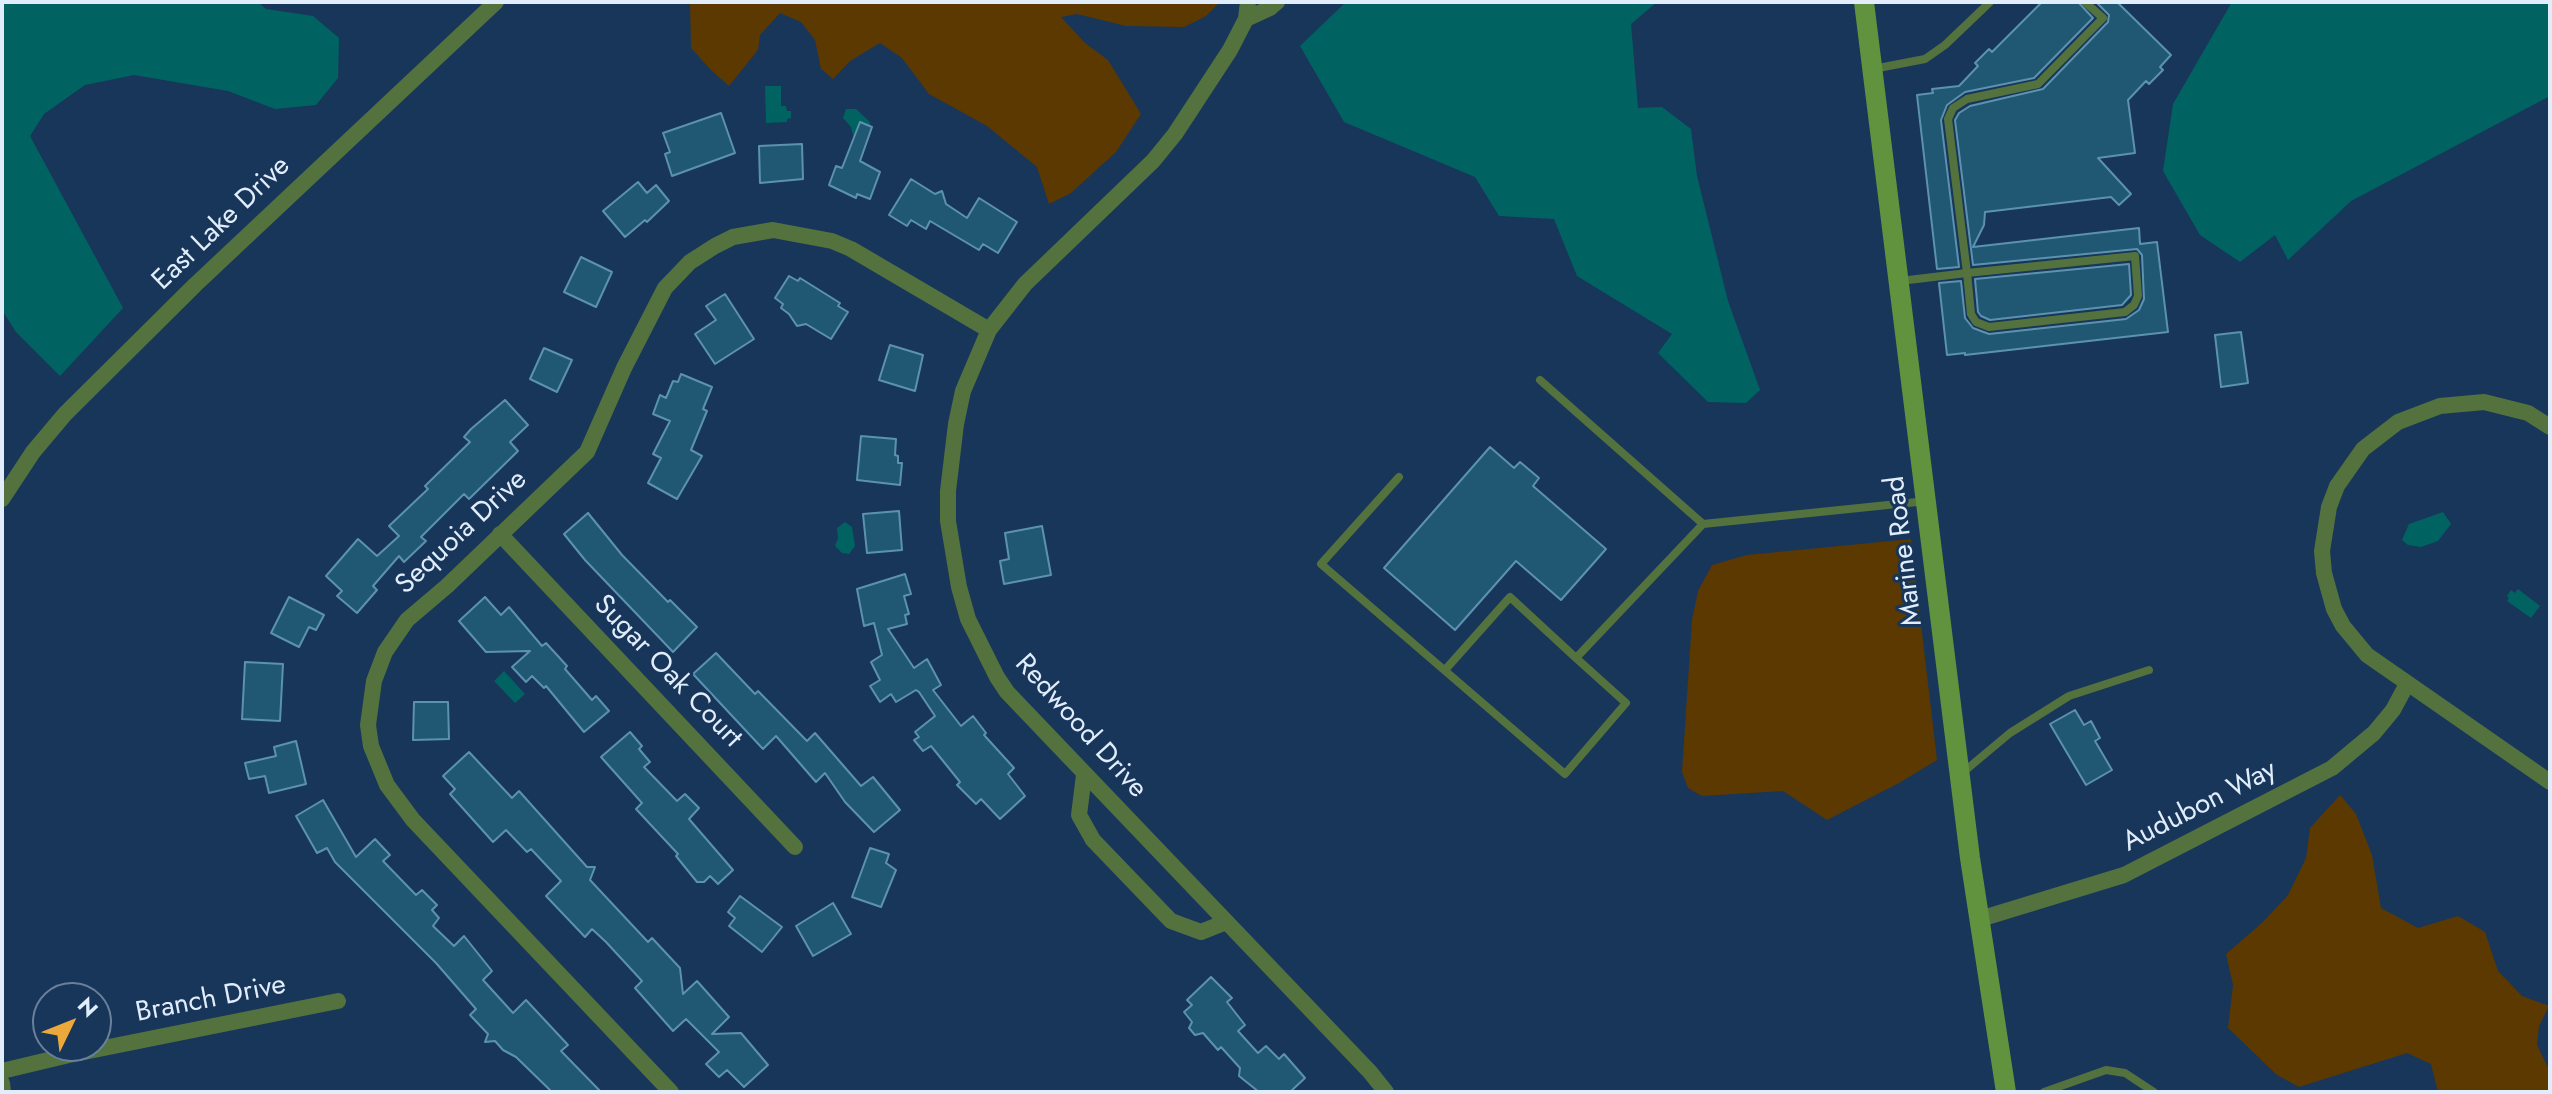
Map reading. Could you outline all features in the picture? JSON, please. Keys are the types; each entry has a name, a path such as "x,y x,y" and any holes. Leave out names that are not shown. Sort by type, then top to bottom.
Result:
{"main road":[{"name":"Marine Road","path":"1864,2 1960,774 2006,1092"}],"street":[{"name":"East Lake Drive","path":"2,499 33,452 65,414 287,197 496,2"},
{"name":"Redwood Drive","path":"1277,2 1270,8 1247,10 1213,78 1153,161 1025,284 989,330 963,391 951,455 948,521 959,587 968,619 997,677 1039,728 1386,1092"},
{"name":"Sequoia Drive","path":"671,1092 413,820 387,785 371,746 368,725 374,681 385,652 407,620 587,452 624,368 665,288 678,272 699,255 733,237 773,230 832,241 851,249 989,330"},
{"path":"2550,427 2528,413 2484,402 2440,406 2398,422 2363,449 2337,486 2324,528 2322,551 2327,592 2343,626 2367,655 2550,782"},
{"name":"Sugar Oak Court","path":"500,534 795,847"},
{"name":"Audubon Way","path":"1980,919 2124,875 2332,768 2374,733 2393,710 2407,684"},
{"path":"1084,775 1079,815 1093,840 1161,911 1171,921 1201,932 1226,922"},
{"name":"Branch Drive","path":"2,1071 338,1001"},
{"path":"2,1083 3,1092"}],"lane":[{"path":"1872,69 1925,59 1945,45 1990,2"},
{"path":"1900,281 1967,273 2135,256 2138,296 2134,305 2125,312 1989,327 1976,322 1971,314 1967,273 1948,119 1953,108 1967,99 2038,84 2103,18 2085,2"},
{"path":"1540,380 1703,524"},
{"path":"1399,477 1321,564 1565,774 1626,703 1510,597 1445,670"},
{"path":"1576,658 1703,524 1927,501"},
{"path":"1960,774 2010,733 2069,696 2149,670"},
{"path":"2044,1092 2106,1070 2125,1073 2154,1092"}],"shaded area":[{"path":"2,2 258,2 266,9 313,16 339,38 338,78 316,105 275,109 228,91 134,75 85,85 44,114 30,136 123,308 60,376 16,332 2,310"},
{"path":"690,2 1220,2 1206,16 1184,27 1126,26 1077,14 1061,17 1085,43 1108,60 1141,114 1116,152 1071,193 1049,204 1037,167 987,126 929,94 902,58 880,43 850,61 833,79 821,69 815,40 801,22 780,13 760,35 758,50 729,86 691,48"},
{"path":"1346,2 1657,2 1631,24 1638,108 1662,107 1691,129 1697,176 1728,301 1760,390 1746,403 1708,402 1658,353 1672,334 1577,276 1554,219 1499,216 1475,177 1344,122 1300,46"},
{"path":"2232,2 2550,2 2550,96 2351,201 2288,260 2275,235 2240,262 2200,235 2163,171 2173,104"},
{"path":"765,86 781,86 781,106 791,111 787,122 766,123"},
{"path":"846,109 856,109 870,122 870,137 853,135 843,118"},
{"path":"2443,512 2451,524 2438,541 2421,547 2408,545 2402,540 2409,524"},
{"path":"845,522 852,527 855,546 849,554 842,553 835,546 837,528"},
{"path":"1911,539 1937,760 1827,820 1783,791 1702,796 1688,788 1682,772 1692,620 1698,591 1712,565 1747,555"},
{"path":"2518,589 2540,606 2531,618 2507,601 2511,590 2515,593"},
{"path":"504,671 525,694 515,703 494,681"},
{"path":"2340,795 2356,814 2372,855 2381,908 2418,928 2458,916 2485,932 2498,971 2522,996 2549,1006 2539,1026 2537,1045 2550,1072 2550,1092 2438,1092 2431,1064 2407,1053 2299,1087 2277,1075 2228,1028 2233,985 2226,954 2288,895 2306,858 2310,828"}],"building":[{"path":"2042,2 2078,2 2093,18 2034,78 1965,92 1947,105 1941,120 1959,267 1937,269 1917,95 1933,93 1932,89 1959,86 1978,66 1975,63 1989,49 1992,52"},
{"path":"2096,2 2117,2 2171,55 2160,67 2163,70 2149,84 2146,81 2128,100 2135,153 2098,158 2131,194 2119,205 2111,197 1985,212 1984,225 1973,247 2139,228 2140,244 2157,242 2168,332 1947,355 1939,283 1961,281 1965,318 1973,328 1989,334 2126,319 2139,310 2144,299 2142,255 2137,249 1973,265 1955,120 1970,106 2043,89 2108,22 2109,15"},
{"path":"721,113 735,153 672,176 665,154 670,152 663,133"},
{"path":"860,122 872,127 860,161 880,172 870,199 857,194 856,198 829,185 836,166 842,168"},
{"path":"802,144 803,179 760,183 759,146"},
{"path":"911,179 935,194 942,191 946,204 967,218 979,198 1017,222 998,253 983,244 979,250 930,221 926,229 911,220 907,226 889,215"},
{"path":"638,182 647,193 656,185 669,201 625,237 603,211"},
{"path":"581,257 612,272 596,307 564,292"},
{"path":"2129,264 2131,295 2122,305 1990,320 1978,312 1975,279"},
{"path":"789,276 798,281 800,278 840,303 838,306 848,312 831,339 806,324 797,326 781,308 783,304 775,298"},
{"path":"725,294 754,339 715,364 695,334 716,320 706,306"},
{"path":"2241,332 2248,383 2221,387 2215,335"},
{"path":"890,345 923,355 915,391 879,380"},
{"path":"544,348 572,360 557,392 530,379"},
{"path":"681,374 712,387 703,409 707,411 691,450 702,456 677,499 648,483 661,458 653,454 670,421 653,414 660,395 666,398 673,381 678,382"},
{"path":"505,400 528,425 510,442 518,451 469,499 464,494 421,537 426,541 404,562 399,556 373,586 377,590 357,613 337,596 342,591 326,576 358,539 377,556 399,536 389,526 470,442 464,437 471,429"},
{"path":"861,436 896,439 895,455 898,456 898,463 902,463 900,485 857,480"},
{"path":"1490,447 1514,468 1520,462 1539,478 1533,486 1606,549 1561,600 1516,561 1455,630 1384,568"},
{"path":"899,511 902,550 867,553 863,514"},
{"path":"588,513 622,555 697,627 673,652 564,534"},
{"path":"1042,526 1051,575 1004,584 1000,561 1009,559 1005,533"},
{"path":"905,574 911,594 904,596 909,614 905,615 907,624 888,629 914,668 927,659 941,685 933,690 961,726 973,716 986,733 984,735 1014,768 1008,774 1025,796 1000,819 981,799 976,804 957,785 960,782 931,746 923,751 914,740 919,737 915,732 935,716 919,692 916,690 896,702 891,694 880,702 870,686 880,680 871,662 882,655 874,623 864,626 857,589"},
{"path":"289,597 324,615 316,630 309,627 299,647 271,633"},
{"path":"485,597 501,615 509,607 542,646 546,643 567,666 565,669 592,700 596,696 609,711 584,732 546,686 544,688 532,676 526,682 512,667 530,651 486,652 459,621"},
{"path":"716,653 807,741 815,733 861,786 873,777 900,810 874,832 845,802 825,773 816,782 776,736 763,749 693,674"},
{"path":"245,662 283,664 280,721 242,719"},
{"path":"414,702 448,702 449,739 413,740"},
{"path":"2075,710 2084,725 2091,721 2100,738 2095,741 2112,770 2086,785 2050,724"},
{"path":"630,732 650,762 644,767 677,801 685,794 699,808 689,819 733,870 718,884 710,876 704,882 697,882 676,856 678,854 636,809 642,803 601,757"},
{"path":"296,741 306,784 269,793 265,776 249,779 245,763 276,756 274,747"},
{"path":"469,752 512,798 519,791 587,867 595,867 590,880 648,942 652,938 680,968 683,994 697,981 729,1017 712,1034 741,1033 768,1065 744,1087 727,1070 719,1077 706,1064 719,1052 686,1019 673,1031 635,988 642,981 606,942 592,929 585,937 546,896 561,881 531,849 527,852 506,830 493,842 450,794 455,789 443,776"},
{"path":"323,800 356,857 375,839 390,855 383,861 416,895 422,890 437,905 432,910 439,918 433,926 454,946 464,936 492,971 483,980 513,1013 526,1000 568,1045 561,1051 601,1092 552,1092 495,1041 485,1042 488,1034 470,1015 476,1009 436,963 335,862 327,848 317,853 296,816"},
{"path":"870,848 889,854 886,863 896,870 881,907 852,897"},
{"path":"740,896 782,927 762,952 729,926 735,918 728,912"},
{"path":"833,903 851,934 813,956 796,926"},
{"path":"1211,977 1232,998 1227,1002 1245,1025 1238,1031 1258,1053 1266,1046 1279,1059 1284,1054 1305,1078 1290,1092 1259,1092 1239,1076 1240,1068 1221,1047 1218,1050 1203,1033 1195,1035 1189,1028 1192,1022 1184,1012 1192,1005 1187,1000"}]}
